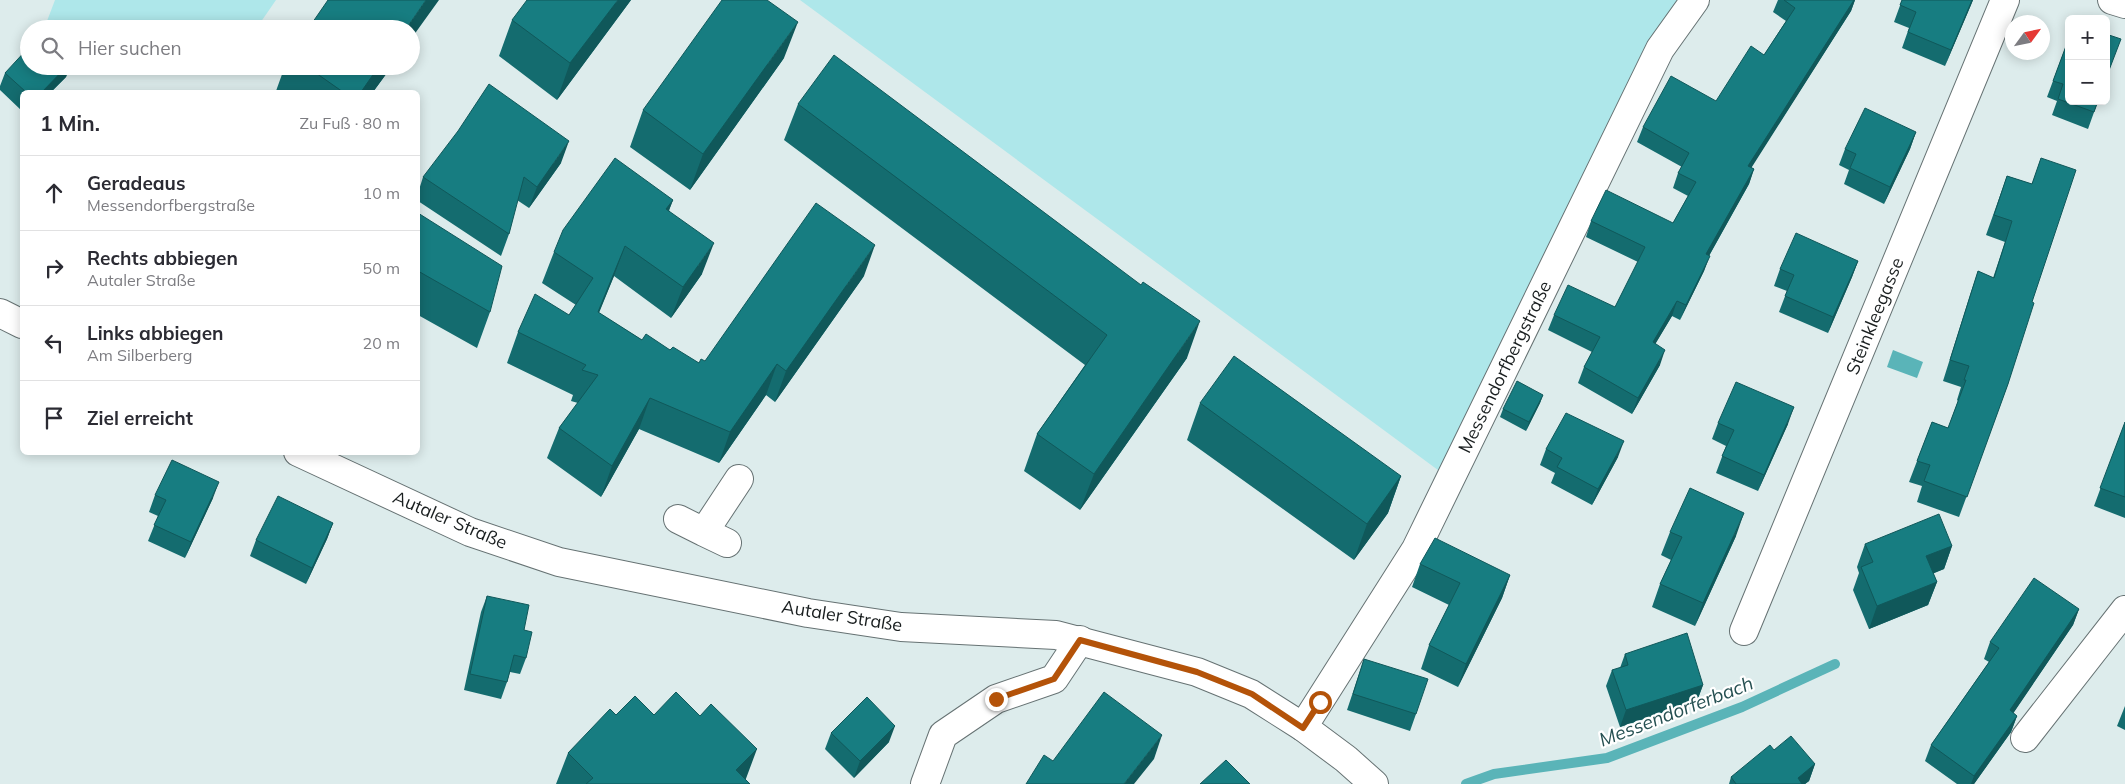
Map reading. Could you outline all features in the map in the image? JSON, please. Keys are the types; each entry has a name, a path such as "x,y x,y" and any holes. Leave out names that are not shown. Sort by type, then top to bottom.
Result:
{"street":[{"name":"Messendorfbergstraße","path":"1303,728 1416,549 1660,49 1695,0"},
{"name":"Steinkleegasse","path":"1744,631 2005,0"},
{"path":"2112,0 2125,4"},
{"path":"0,313 20,323"},
{"name":"Autaler Straße","path":"304,455 470,532 559,562 808,613 901,626 1056,635 1197,672 1252,694 1346,759 1374,784"},
{"path":"678,519 716,538 739,479"},
{"path":"2025,738 2125,610"},
{"path":"925,784 943,736 996,699 1054,679 1080,640"}],"shaded area":[{"path":"55,0 276,0 262,20 47,20"},
{"path":"800,0 1684,0 1442,473"},
{"path":"1893,350 1923,362 1917,378 1887,367"}],"building":[{"path":"328,0 426,0 412,20 314,20"},
{"path":"527,0 618,0 570,63 512,20"},
{"path":"722,0 767,0 798,22 703,154 643,110"},
{"path":"1784,0 1854,0 1748,166 1754,169 1706,254 1710,256 1686,305 1677,301 1653,342 1665,350 1638,398 1584,367 1600,337 1554,315 1568,285 1615,307 1645,247 1591,221 1606,190 1673,223 1696,182 1678,173 1689,153 1643,127 1671,76 1716,101 1751,46 1764,55 1795,8"},
{"path":"1902,0 1972,0 1951,50 1908,32 1916,12 1900,5"},
{"path":"2110,35 2121,39 2110,68"},
{"path":"2065,49 2065,102 2058,99 2063,84 2053,81"},
{"path":"834,55 1141,285 1143,282 1200,321 1094,474 1037,434 1107,335 798,104"},
{"path":"20,57 20,75 58,75 44,90 24,90 5,73"},
{"path":"319,75 373,75 362,90 340,90"},
{"path":"489,84 569,141 537,187 524,177 509,234 423,177 458,131"},
{"path":"2075,105 2097,105 2094,112"},
{"path":"1865,108 1916,132 1890,187 1850,168 1856,154 1845,149"},
{"path":"615,158 673,200 666,209 714,243 683,287 625,246 598,312 642,340 646,334 670,350 673,347 699,363 701,359 705,361 816,203 875,245 786,371 777,364 730,432 650,398 612,466 559,428 598,375 582,370 586,365 518,332 535,294 569,315 593,278 554,252 563,230"},
{"path":"2041,158 2076,170 2032,302 2034,303 2008,384 1967,497 1924,481 1930,465 1917,461 1932,422 1948,428 1966,380 1964,380 1969,366 1950,360 1978,271 1994,278 2012,221 1994,215 2007,176 2032,184"},
{"path":"420,214 502,266 490,312 420,272"},
{"path":"1796,233 1858,261 1833,317 1785,296 1794,275 1780,269"},
{"path":"1234,356 1401,476 1367,524 1200,403"},
{"path":"1517,381 1543,395 1529,422 1503,409"},
{"path":"1736,382 1794,407 1764,475 1722,456 1734,430 1718,423"},
{"path":"1566,413 1624,441 1598,489 1557,467 1562,458 1546,449"},
{"path":"2125,422 2125,497 2100,488"},
{"path":"172,460 219,482 191,542 154,525 166,500 155,495"},
{"path":"1690,488 1744,513 1703,603 1660,584 1682,537 1670,532"},
{"path":"278,496 333,523 312,568 256,540"},
{"path":"1939,514 1952,546 1926,556 1937,582 1877,606 1861,567 1873,562 1865,544"},
{"path":"1435,538 1510,575 1466,664 1429,645 1460,583 1420,564"},
{"path":"2034,578 2079,609 2010,710 2017,716 1974,776 1931,745 1999,648 1990,642"},
{"path":"487,596 529,605 524,630 532,632 526,658 514,655 507,682 470,674"},
{"path":"1687,633 1703,685 1626,710 1612,670 1628,665 1625,654"},
{"path":"1364,659 1428,679 1416,714 1353,694"},
{"path":"676,692 700,716 711,704 757,749 736,770 750,784 586,784 593,778 568,753 610,709 616,715 635,696 654,715"},
{"path":"1104,692 1162,735 1124,784 1026,784 1044,755 1053,761"},
{"path":"867,697 895,726 860,761 831,733"},
{"path":"1791,736 1815,764 1798,778 1802,784 1736,784 1731,777 1770,745 1774,750"},
{"path":"1226,760 1250,784 1200,784"}],"waterway":[{"name":"Messendorferbach","path":"1466,784 1494,774 1607,758 1742,707 1835,664"}],"route":[{"path":"996,699 1054,679 1080,640 1197,672 1252,694 1303,728 1320,702"}]}
